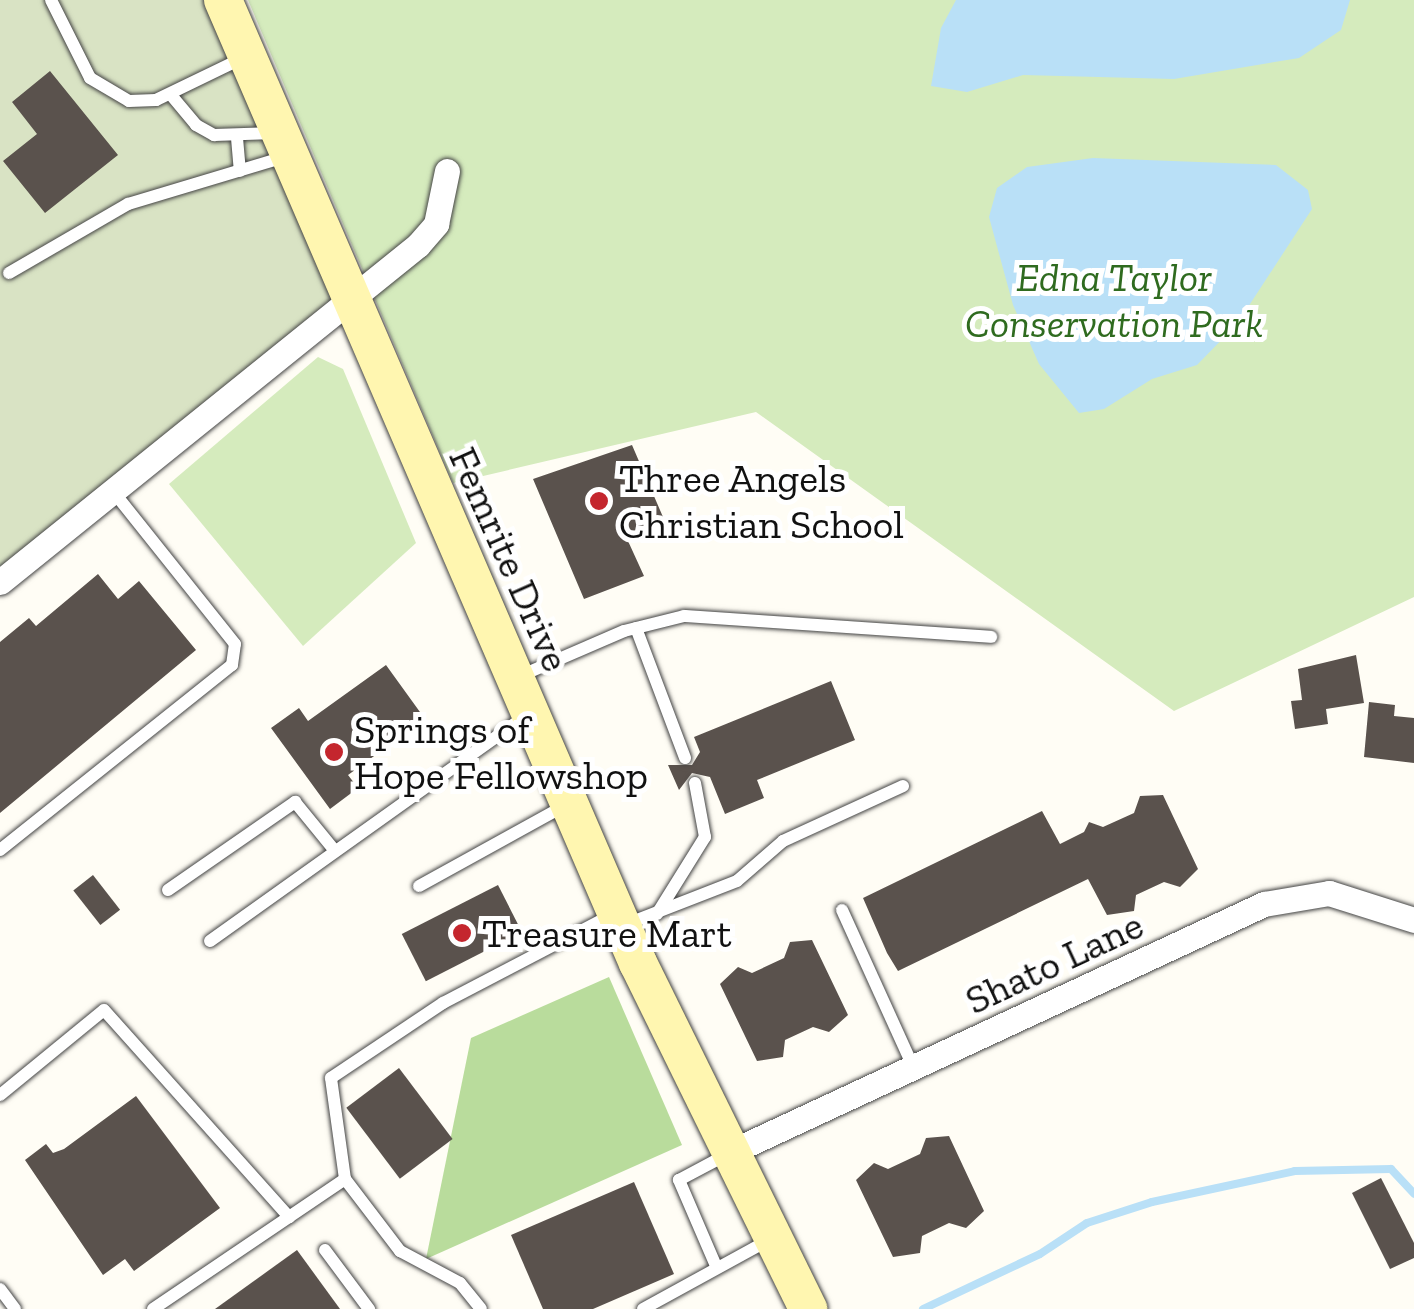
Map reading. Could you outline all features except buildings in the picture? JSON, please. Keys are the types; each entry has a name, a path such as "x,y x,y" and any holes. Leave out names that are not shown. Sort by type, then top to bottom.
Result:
{"street":[{"name":"Femrite Drive","path":"223,0 568,804 632,918 733,1152 808,1309"},
{"path":"0,582 436,224 446,171"},
{"name":"Shato Lane","path":"733,1152 1264,904 1329,893 1414,920"}],"lane":[{"path":"50,0 67,42 103,90 129,102 170,94 248,56"},
{"path":"170,94 196,125 237,138 286,144"},
{"path":"237,138 240,171"},
{"path":"9,273 128,204 240,171 286,144"},
{"path":"0,850 232,664 235,644 112,490"},
{"path":"513,679 636,628 684,616 991,637"},
{"path":"636,628 685,758"},
{"path":"210,941 529,713"},
{"path":"632,918 706,837 695,783"},
{"path":"481,1309 460,1284 400,1251 346,1179 331,1078 442,1003 632,918 737,880 782,841 903,786"},
{"path":"168,890 295,802 334,851"},
{"path":"420,886 568,804"},
{"path":"842,910 914,1069"},
{"path":"0,1095 104,1010 289,1217"},
{"path":"716,1266 679,1180 733,1152"},
{"path":"153,1309 346,1179"},
{"path":"642,1309 774,1238"},
{"path":"326,1250 369,1309"},
{"path":"0,1289 15,1309"}],"green space":[{"path":"0,0 223,0 348,299 0,582"},
{"name":"Edna Taylor Conservation Park","path":"248,0 1414,0 1414,597 1174,711 756,412 453,483"},
{"path":"318,357 343,369 416,543 303,646 169,484"},
{"path":"609,977 682,1145 426,1259 471,1038"}],"water":[{"path":"956,0 1350,0 1341,30 1299,58 1174,79 1023,75 967,92 931,86 941,28"},
{"path":"1093,158 1276,165 1308,190 1312,209 1237,324 1197,365 1152,379 1104,409 1079,413 1039,364 1013,305 989,217 997,188 1027,167"}],"waterway":[{"path":"923,1309 1040,1254 1087,1223 1152,1202 1295,1171 1391,1169 1414,1194"}],"place":[{"name":"Three Angels Christian School","path":"599,501"},
{"name":"Springs of Hope Fellowshop","path":"334,752"},
{"name":"Treasure Mart","path":"462,933"}]}
